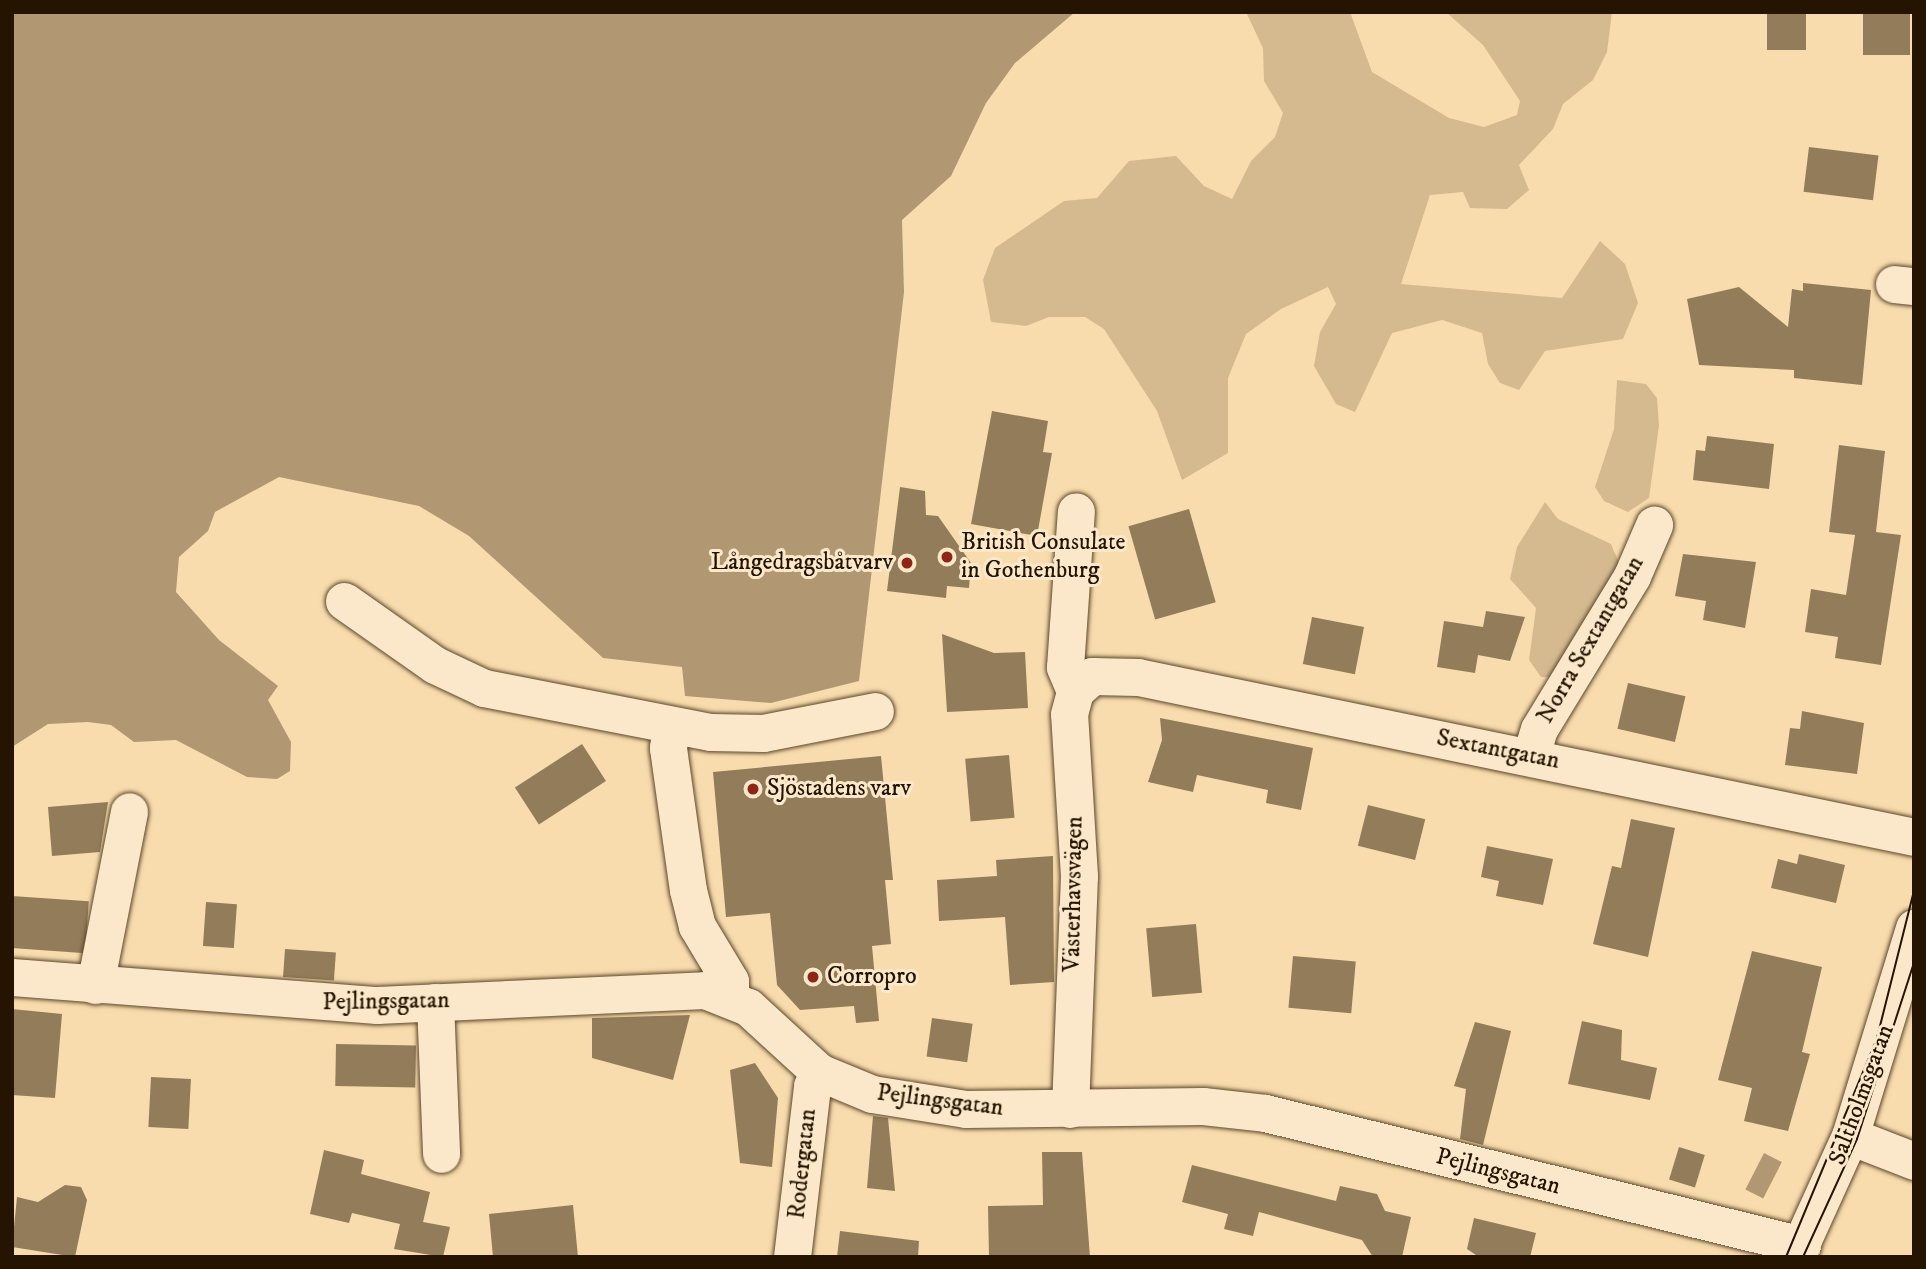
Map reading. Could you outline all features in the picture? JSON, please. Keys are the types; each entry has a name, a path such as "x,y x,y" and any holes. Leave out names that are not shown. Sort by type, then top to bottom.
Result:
{"street":[{"path":"1076,511 1065,667 1079,687"},
{"name":"Norra Sextantgatan","path":"1531,755 1539,729 1611,612 1654,525"},
{"path":"344,601 435,665 484,688 671,726 763,733 875,711"},
{"name":"Sextantgatan","path":"1079,687 1118,674 1531,755 1914,837"},
{"name":"Västerhavsvägen","path":"1070,1109 1079,876 1069,714 1079,687"},
{"path":"671,726 668,748 688,890 703,938 730,981 730,996"},
{"path":"95,985 129,810"},
{"name":"Saltholmsgatan","path":"1798,1251 1850,1136 1914,928"},
{"name":"Pejlingsgatan","path":"12,977 316,1004 435,1002 705,990 730,996 819,1072 910,1102 1070,1109 1203,1106 1265,1113 1798,1251"},
{"path":"435,1002 441,1154"},
{"name":"Rodergatan","path":"792,1257 812,1086 819,1072"},
{"path":"1850,1136 1914,1161"}],"shaded area":[{"path":"12,12 1075,12 1015,63 986,103 951,176 902,220 904,292 859,681 771,703 685,696 682,667 603,658 469,536 419,506 279,477 215,512 208,531 179,557 176,592 219,640 278,686 268,700 291,742 290,771 277,779 247,777 176,740 134,742 111,725 88,722 48,724 12,747"},
{"path":"1246,12 1350,12 1372,72 1449,118 1484,127 1517,115 1520,101 1483,45 1446,12 1612,12 1607,52 1593,80 1563,104 1553,129 1519,165 1529,190 1507,209 1470,208 1463,192 1430,195 1401,284 1562,298 1600,241 1625,264 1638,303 1623,339 1545,351 1519,390 1500,383 1488,364 1482,333 1442,320 1392,333 1355,412 1336,404 1314,366 1320,332 1336,304 1328,287 1281,309 1246,334 1228,378 1228,453 1182,480 1157,411 1104,329 1085,317 1049,317 1026,326 991,322 983,280 995,248 1064,201 1097,198 1129,161 1176,156 1204,186 1232,199 1251,161 1275,137 1283,113 1264,81 1263,48"},
{"path":"1617,380 1646,384 1657,398 1659,426 1649,498 1628,512 1604,501 1595,487 1614,429"},
{"path":"1545,502 1558,519 1611,544 1619,563 1559,677 1541,677 1529,660 1536,608 1510,579 1517,547"},
{"path":"1764,1153 1782,1162 1763,1199 1745,1190"}],"building":[{"path":"1767,12 1806,12 1806,50 1767,50"},
{"path":"1863,12 1910,12 1910,55 1863,55"},
{"path":"1809,147 1878,156 1873,200 1804,192"},
{"path":"1803,283 1871,290 1862,385 1794,378 1794,370 1699,365 1687,299 1739,287 1788,327 1792,289 1803,291"},
{"path":"992,411 1048,421 1043,452 1052,453 1037,536 971,524"},
{"path":"1707,436 1774,444 1769,489 1693,480 1696,450 1705,451"},
{"path":"1839,445 1885,451 1876,532 1901,535 1881,665 1835,658 1838,637 1805,632 1811,589 1846,595 1855,535 1829,532"},
{"path":"900,487 925,491 926,515 938,516 971,563 969,588 947,586 946,598 887,591"},
{"path":"1189,509 1216,602 1155,620 1128,526"},
{"path":"1683,554 1756,562 1745,628 1703,620 1706,601 1675,596"},
{"path":"1486,611 1525,617 1510,661 1478,655 1475,673 1437,667 1444,621 1483,627"},
{"path":"1312,617 1364,627 1355,674 1303,664"},
{"path":"942,634 994,653 1025,652 1028,708 947,712"},
{"path":"1628,683 1685,696 1675,742 1617,729"},
{"path":"1802,711 1864,723 1857,774 1785,765 1790,728 1800,729"},
{"path":"1160,718 1313,748 1301,810 1266,803 1268,790 1197,775 1193,792 1148,782 1162,740"},
{"path":"582,744 606,781 539,824 515,788"},
{"path":"1009,755 1014,818 971,822 965,759"},
{"path":"881,756 893,880 885,880 891,944 872,946 879,1021 856,1023 854,1006 800,1010 777,985 770,913 726,917 713,772"},
{"path":"108,802 100,852 52,856 48,807"},
{"path":"1368,805 1425,819 1415,860 1358,846"},
{"path":"1631,819 1675,828 1648,957 1593,944 1612,866 1621,868"},
{"path":"1487,846 1553,859 1543,905 1496,896 1499,881 1481,877"},
{"path":"1799,854 1845,865 1836,903 1771,888 1778,859 1797,864"},
{"path":"1053,856 1054,982 1010,985 1005,917 939,921 937,880 997,876 996,860"},
{"path":"12,896 89,901 85,953 12,948"},
{"path":"206,902 237,904 234,948 203,946"},
{"path":"1196,924 1202,993 1152,997 1146,928"},
{"path":"285,949 336,953 334,980 283,977"},
{"path":"1752,951 1822,967 1802,1052 1810,1054 1788,1131 1744,1121 1752,1088 1718,1080"},
{"path":"1293,956 1356,961 1351,1013 1288,1008"},
{"path":"12,1009 62,1014 55,1098 12,1095"},
{"path":"690,1015 673,1080 592,1058 592,1018"},
{"path":"932,1018 973,1024 967,1062 927,1057"},
{"path":"1582,1021 1622,1030 1621,1060 1657,1068 1650,1100 1568,1084"},
{"path":"1475,1022 1511,1031 1483,1145 1460,1139 1466,1089 1454,1086"},
{"path":"336,1044 416,1045 415,1087 335,1086"},
{"path":"755,1063 778,1098 772,1167 740,1163 730,1070"},
{"path":"151,1077 191,1079 188,1129 148,1127"},
{"path":"873,1116 888,1118 895,1191 867,1188"},
{"path":"1679,1147 1705,1155 1695,1187 1669,1180"},
{"path":"324,1150 364,1160 361,1174 430,1192 423,1222 450,1227 443,1257 394,1249 400,1224 352,1213 349,1223 310,1214"},
{"path":"1042,1152 1082,1152 1090,1257 989,1257 988,1206 1043,1205"},
{"path":"1192,1165 1336,1201 1340,1186 1377,1194 1385,1211 1411,1217 1402,1257 1373,1257 1362,1240 1259,1212 1253,1236 1224,1229 1228,1214 1182,1202"},
{"path":"65,1185 81,1187 87,1200 75,1257 12,1247 17,1197 38,1202"},
{"path":"573,1205 578,1257 493,1257 489,1214"},
{"path":"1474,1218 1536,1233 1530,1257 1479,1257 1467,1249"},
{"path":"840,1231 919,1241 918,1257 837,1257"}],"tram line":[{"path":"1786,1257 1877,1038 1914,891"},
{"path":"1803,1257 1857,1139 1914,963"}],"place":[{"name":"British Consulate in Gothenburg","path":"947,557"},
{"name":"Långedragsbåtvarv","path":"907,563"},
{"name":"Sjöstadens varv","path":"753,789"},
{"name":"Corropro","path":"813,977"}]}
